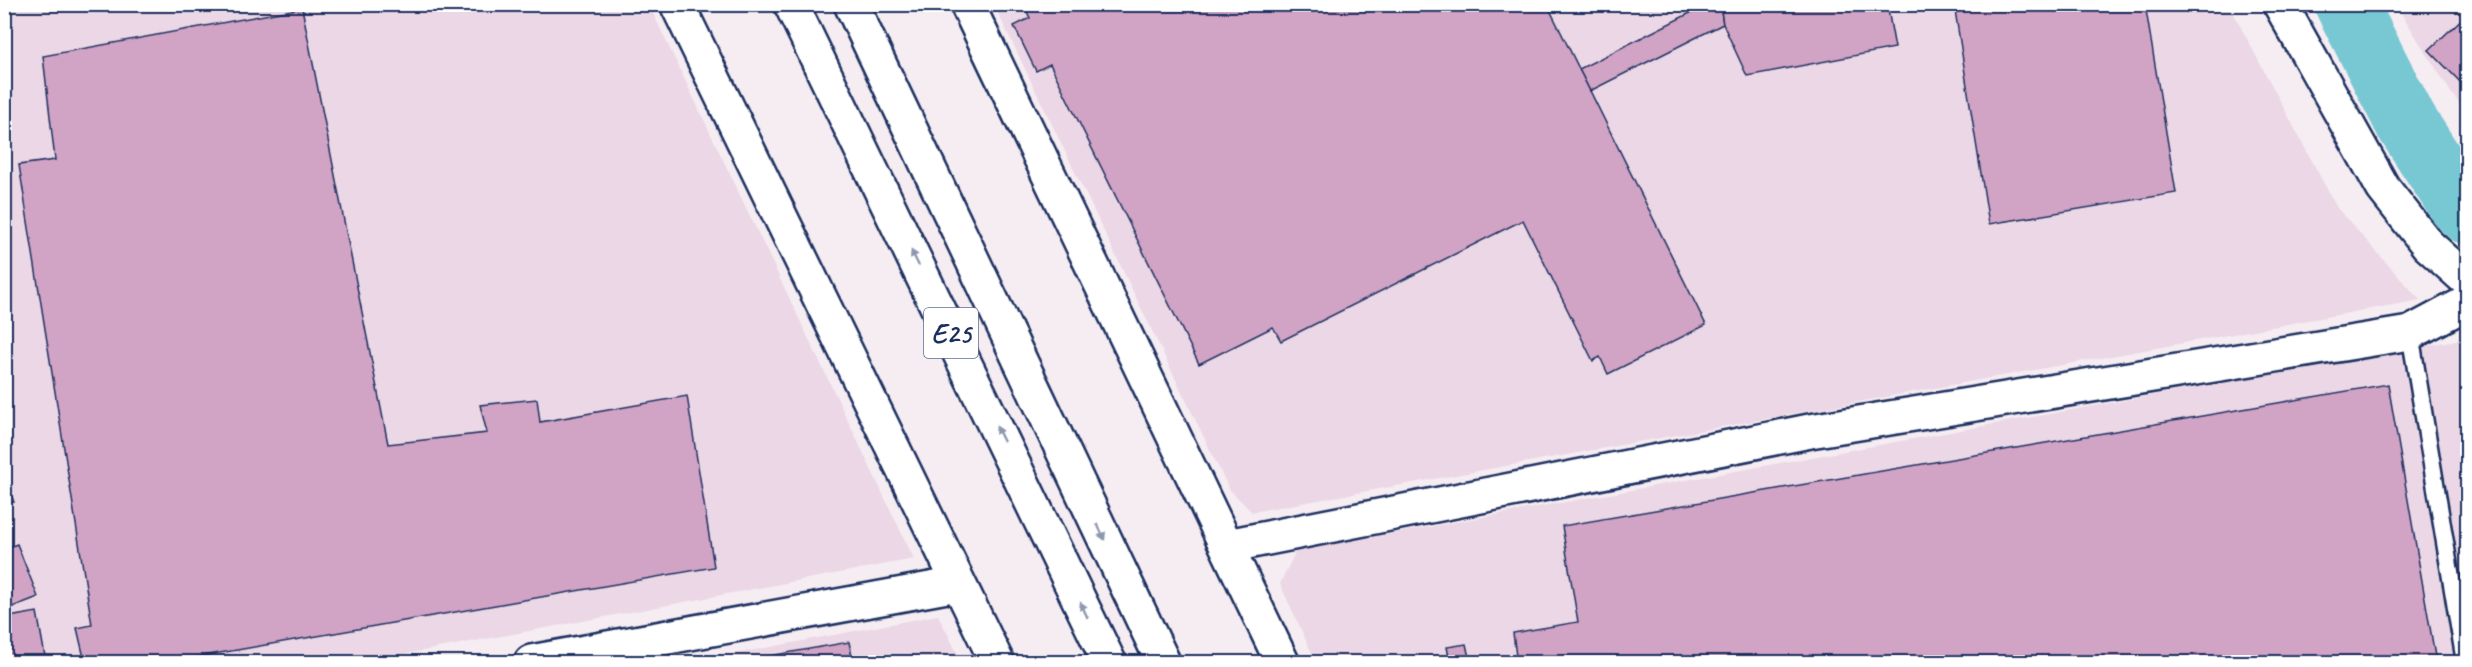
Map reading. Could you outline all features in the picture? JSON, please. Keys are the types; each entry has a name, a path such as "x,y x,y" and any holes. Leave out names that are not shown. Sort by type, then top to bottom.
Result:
{"main road":[{"path":"677,4 997,663"},
{"path":"783,4 833,89"},
{"name":"E25","path":"791,4 1109,663"},
{"name":"E25","path":"851,4 1163,663"},
{"path":"873,4 1049,402 1084,495"},
{"path":"967,4 1282,663"},
{"path":"2280,4 2383,188 2428,245 2468,281"},
{"path":"1227,546 1810,431 2410,333 2468,302"},
{"path":"531,663 958,584"}],"lane":[{"path":"2410,333 2466,663"}],"shaded area":[{"path":"4,5 649,5 914,559 363,662 5,662"},
{"path":"994,5 2229,5 2337,208 2420,300 1252,512 1229,489"},
{"path":"2396,5 2467,5 2467,113 2452,94"},
{"path":"2467,338 2467,662 1316,662 1280,584 1296,551"},
{"path":"938,615 962,662 692,662"}],"building":[{"path":"1023,4 1547,4 1706,325 1608,374 1600,357 1593,361 1523,220 1281,341 1273,327 1199,364 1050,64 1036,71 1014,26 1030,18"},
{"path":"1708,4 1720,4 1723,24 1590,91 1579,69"},
{"path":"1720,4 1887,4 1895,48 1747,76 1723,24"},
{"path":"1954,4 2145,4 2176,193 1989,224"},
{"path":"302,8 388,444 487,433 480,405 537,399 540,422 687,396 714,567 168,662 85,662 77,628 92,625 19,165 55,160 43,56"},
{"path":"2468,13 2468,90 2429,50"},
{"path":"2388,384 2436,662 1478,662 1516,656 1513,633 1578,622 1562,526"},
{"path":"4,478 14,502 4,505"},
{"path":"17,544 38,597 5,610 4,549"},
{"path":"37,612 46,662 4,662 4,618"},
{"path":"849,642 853,662 735,662"},
{"path":"1466,644 1470,662 1450,662 1447,647"}],"waterway":[{"path":"2346,4 2406,122 2458,202 2468,213"}]}
